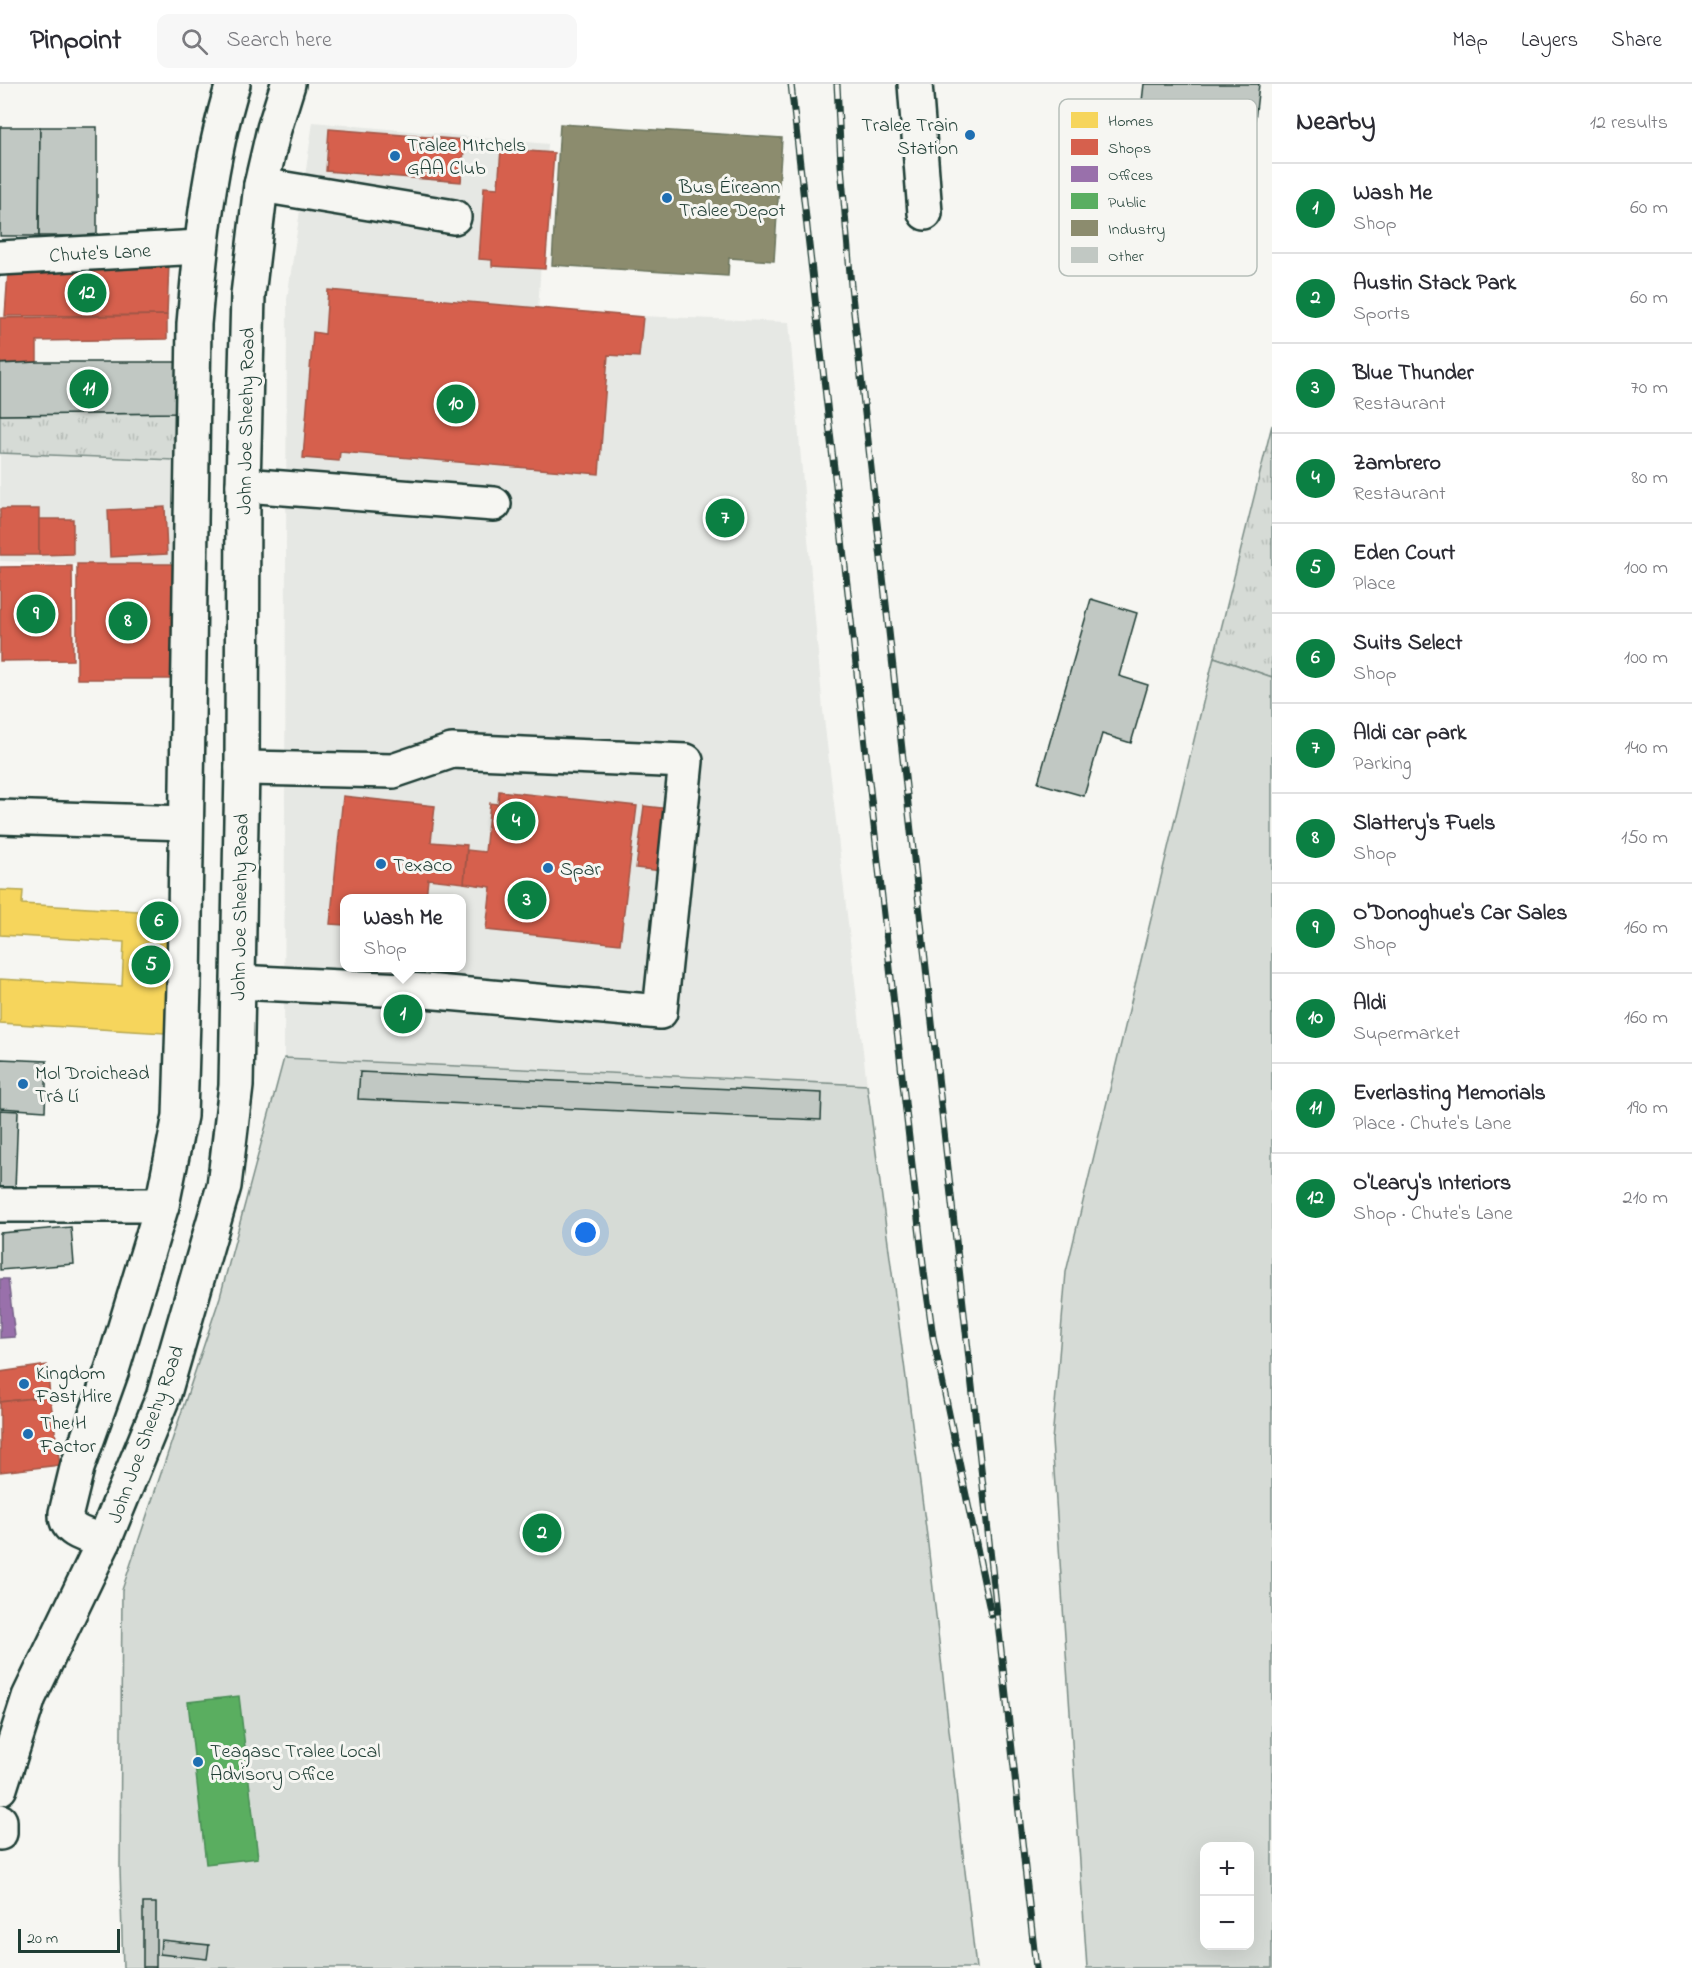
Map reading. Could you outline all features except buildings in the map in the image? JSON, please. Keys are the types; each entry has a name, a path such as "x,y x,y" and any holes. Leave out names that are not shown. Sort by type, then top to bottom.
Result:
{"main road":[{"path":"104,1541 79,1533 65,1520 77,1468 112,1370 162,1204 180,1116 194,324 200,247 214,155 233,84"},
{"name":"John Joe Sheehy Road","path":"0,1788 29,1697 104,1541 163,1397 224,1186 236,1086 242,768 243,485 248,295 261,185 274,129 288,84"},
{"path":"915,84 925,213"},
{"path":"261,185 454,217"},
{"name":"Chute's Lane","path":"0,258 200,247"},
{"path":"243,485 494,504"},
{"path":"237,982 425,991 660,1012 686,761 452,751 393,771 242,768"},
{"path":"0,816 186,823"},
{"path":"0,1205 162,1204"},
{"name":"John Joe Sheehy Road","path":"0,1717 29,1697"},
{"path":"0,1821 0,1833"}],"shaded area":[{"path":"313,122 548,144 538,312 789,322 823,710 867,1085 284,1058 287,299"},
{"path":"0,453 174,460 180,564 0,561"}],"green space":[{"path":"179,413 174,460 0,453 0,415"},
{"path":"1272,425 1272,677 1214,657"},
{"path":"1214,657 1272,677 1272,1968 1087,1968 1052,1441 1066,1272"},
{"path":"284,1058 867,1085 927,1536 976,1968 123,1968 120,1868 122,1590 220,1297"}],"railway":[{"path":"791,84 924,1272 933,1337 991,1615"},
{"path":"837,84 851,286 1036,1968"}],"place":[{"name":"Tralee Train Station","path":"970,135"},
{"name":"Tralee MItchels GAA Club","path":"395,156"},
{"name":"Bus Éireann Tralee Depot","path":"667,198"},
{"name":"O'Leary's Interiors","path":"87,293"},
{"name":"Everlasting Memorials","path":"89,389"},
{"name":"Aldi","path":"456,404"},
{"name":"Aldi car park","path":"725,518"},
{"name":"O'Donoghue's Car Sales","path":"36,614"},
{"name":"Slattery's Fuels","path":"128,621"},
{"name":"Zambrero","path":"516,821"},
{"name":"Texaco","path":"381,864"},
{"name":"Spar","path":"548,868"},
{"name":"Blue Thunder","path":"527,900"},
{"name":"Suits Select","path":"159,921"},
{"name":"Eden Court","path":"151,965"},
{"name":"Wash Me","path":"403,1014"},
{"name":"Mol Droichead Trá Lí","path":"23,1084"},
{"name":"Kingdom Fast Hire","path":"24,1384"},
{"name":"The H Factor","path":"28,1434"},
{"name":"Austin Stack Park","path":"542,1533"},
{"name":"Teagasc Tralee Local Advisory Office","path":"198,1762"}]}
